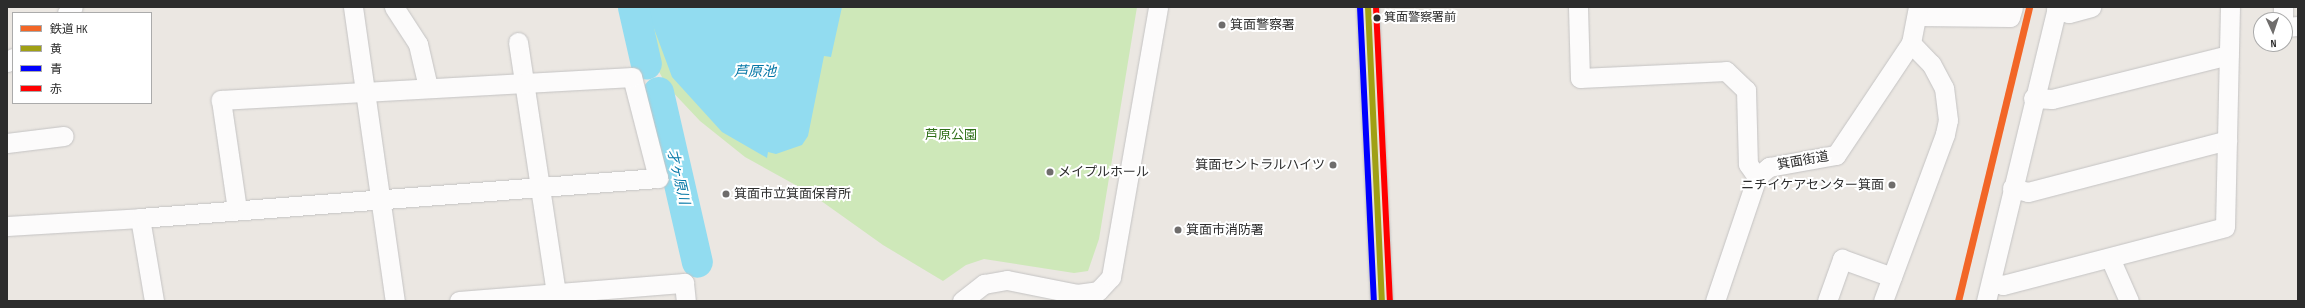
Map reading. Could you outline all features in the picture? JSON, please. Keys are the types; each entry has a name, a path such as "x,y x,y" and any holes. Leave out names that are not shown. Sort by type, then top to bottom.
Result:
{"main road":[{"path":"1368,7 1382,301"}],"street":[{"path":"353,7 379,199 395,301"},
{"path":"394,7 418,44 428,87"},
{"path":"962,301 984,284 1007,280 1077,294 1098,291 1111,277 1158,7"},
{"path":"1578,7 1580,78 1726,70 1746,90 1748,164 1757,177 1715,301"},
{"path":"1918,12 2010,17 2013,7"},
{"path":"1986,301 2033,98 2056,9 2068,13 2091,7"},
{"path":"1991,282 2003,285 2225,227 2230,7"},
{"name":"箕面街道","path":"1757,177 1769,167 1836,155 1911,43 1918,12"},
{"path":"518,42 541,186 556,297"},
{"path":"1883,301 1945,134 1948,120 1944,88 1931,64 1911,43"},
{"path":"2033,98 2052,99 2229,55"},
{"path":"7,226 140,218 658,178 632,77 428,87 221,100 237,210"},
{"path":"7,143 64,136"},
{"path":"2012,188 2028,192 2227,140"},
{"path":"140,218 154,301"},
{"path":"2110,258 2129,301"},
{"path":"1827,301 1842,259 1892,277"},
{"path":"459,301 556,297 684,283 686,301"}],"green space":[{"name":"芦原公園","path":"638,7 1137,7 1099,239 1088,271 1074,273 984,259 966,265 943,281 883,245 810,193 745,157 700,121 667,86 653,61"}],"water":[{"name":"芦原池","path":"646,7 842,7 831,57 824,56 808,136 802,145 776,154 768,152 767,158 722,132 672,77"}],"waterway":[{"name":"才ヶ原川","path":"633,7 646,64"},
{"name":"才ヶ原川","path":"658,92 697,262"}],"rail line":[{"name":"HK","path":"1958,301 2029,7"}],"transit line":[{"name":"青","path":"1360,7 1374,301"},
{"name":"黄","path":"1368,7 1382,301"},
{"name":"赤","path":"1376,7 1390,301"}],"place":[{"name":"箕面警察署前","path":"1377,18"},
{"name":"箕面警察署","path":"1222,25"},
{"name":"箕面セントラルハイツ","path":"1333,165"},
{"name":"メイプルホール","path":"1050,172"},
{"name":"ニチイケアセンター箕面","path":"1892,185"},
{"name":"箕面市立箕面保育所","path":"726,194"},
{"name":"箕面市消防署","path":"1178,230"}]}
